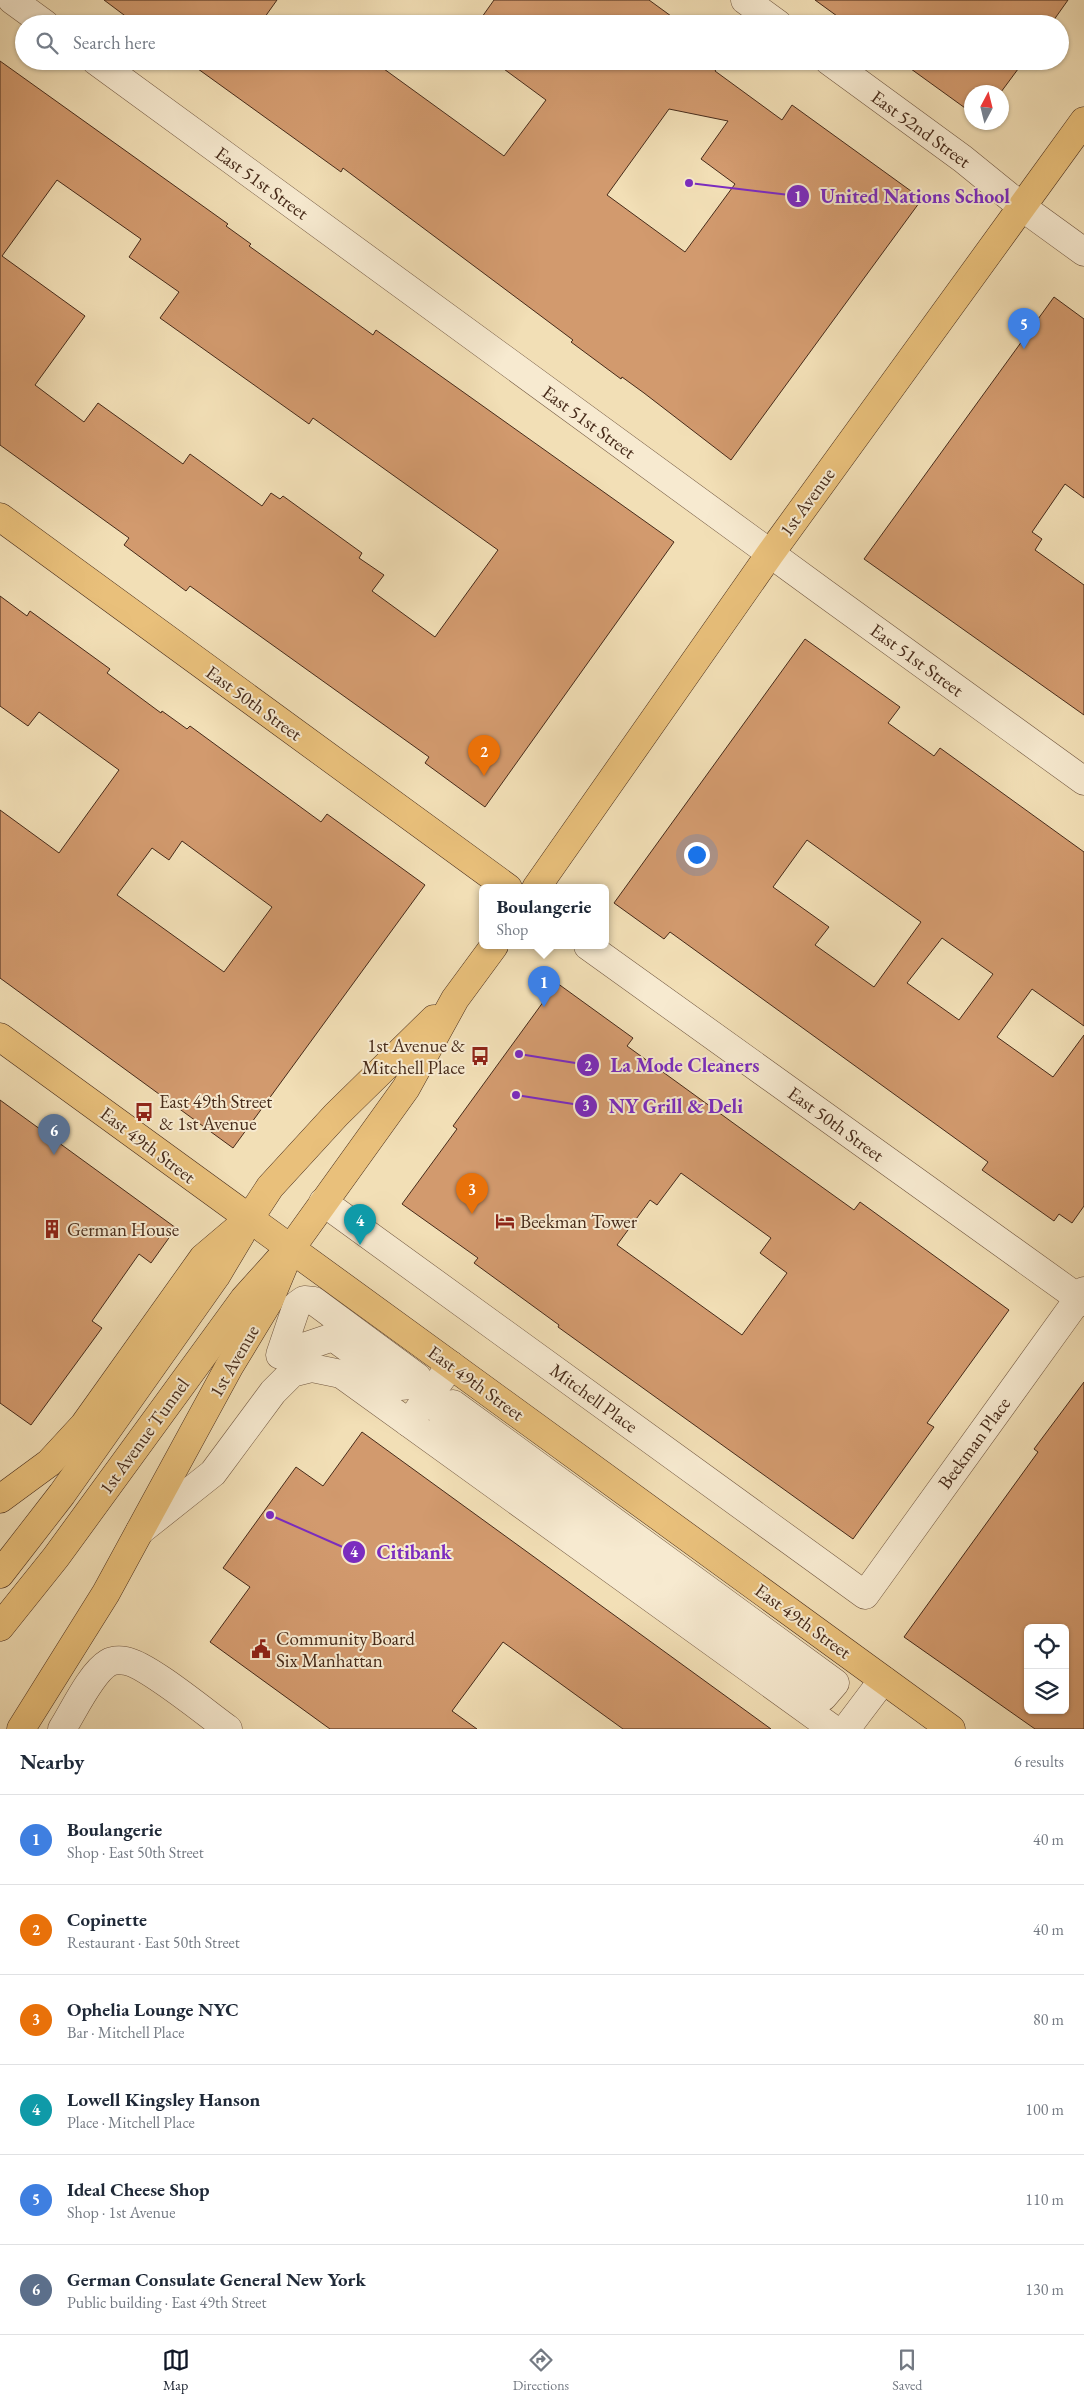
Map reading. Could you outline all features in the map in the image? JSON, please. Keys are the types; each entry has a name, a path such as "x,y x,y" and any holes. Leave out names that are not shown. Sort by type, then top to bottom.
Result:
{"main road":[{"name":"1st Avenue","path":"539,884 770,554 1084,121"},
{"name":"East 50th Street","path":"0,517 503,884"},
{"name":"1st Avenue","path":"21,1729 97,1609 229,1367 269,1300 291,1248 406,1088 455,999 492,949"},
{"name":"1st Avenue","path":"3,1494 49,1463 84,1424 203,1258 249,1219 270,1187 336,1115 455,999"},
{"name":"East 49th Street","path":"0,1037 951,1729"},
{"name":"1st Avenue Tunnel","path":"0,1574 62,1494 216,1276 249,1219"},
{"name":"1st Avenue Tunnel","path":"0,1627 56,1556 244,1299 291,1248"}],"street":[{"path":"12,0 33,15"},
{"path":"745,0 766,15"},
{"name":"East 51st Street","path":"108,70 1084,781"},
{"name":"East 52nd Street","path":"841,70 963,158 1022,207 1084,252"},
{"name":"East 50th Street","path":"592,949 1082,1297"},
{"name":"Mitchell Place","path":"323,1202 866,1595"},
{"name":"Beekman Place","path":"866,1595 1082,1297"},
{"path":"304,1300 314,1301 417,1376 411,1385 400,1386 333,1337 280,1355 297,1304 304,1300"},
{"path":"409,1423 451,1365"},
{"path":"140,1531 213,1473 272,1392 292,1373 312,1368 341,1374 833,1729"},
{"path":"452,1404 835,1683 823,1697 443,1418 452,1404"},
{"path":"62,1729 97,1673 106,1664 115,1660 126,1660 143,1668 228,1729"},
{"path":"846,1729 883,1680"}],"building":[{"path":"104,0 277,0 266,15 124,15"},
{"path":"494,0 649,0 670,15 483,15"},
{"path":"815,0 1068,0 1057,15 836,15"},
{"path":"0,61 228,224 226,226 251,244 249,246 373,335 376,330 674,542 485,807 425,763 429,757 190,586 186,591 124,545 129,538 0,445","holes":["57,180 141,239 129,257 179,292 160,318 309,424 313,418 498,550 435,637 372,591 384,575 359,558 362,553 283,496 280,499 271,493 262,506 190,454 183,464 98,403 84,422 35,385 85,316 2,256"]},
{"path":"199,70 385,70 504,156 546,100 505,70 716,70 782,120 792,105 922,199 731,460 644,393 622,377 621,379 571,342 573,340 343,168 341,172","holes":["669,109 728,121 701,159 735,184 685,252 607,195"]},
{"path":"912,70 1017,70 1006,85 964,85 964,107"},
{"path":"1054,297 1084,319 1084,498 1065,484 1032,532 1042,539 1035,550 1084,585 1084,715 864,559"},
{"path":"0,596 27,616 30,611 110,669 107,673 161,713 162,711 187,729 190,726 321,822 327,814 425,885 233,1148 0,978 0,810 59,853 119,770 39,712 28,726 0,706","holes":["182,841 272,907 224,972 117,895 152,848 169,860"]},
{"path":"805,639 900,707 888,723 934,756 940,748 1084,852 1084,1026 1032,989 997,1037 1053,1077 1084,1035 1084,1206 1072,1223 1059,1214 1054,1221 982,1170 988,1162 670,932 664,939 614,903","holes":["807,840 921,922 874,987 815,945 829,927 773,887","942,938 993,974 959,1020 907,983"]},
{"path":"557,983 633,1038 627,1046 787,1162 854,1210 860,1202 1009,1310 927,1423 934,1427 853,1539 558,1327 559,1325 474,1263 478,1258 402,1204 457,1129 453,1126","holes":["681,1173 771,1238 760,1253 787,1273 742,1335 617,1245 650,1200 657,1205"]},
{"path":"0,1100 176,1228 151,1263 139,1254 92,1321 102,1328 31,1425 0,1403"},
{"path":"1084,1382 1084,1729 1035,1729 904,1637 1038,1452 1034,1449"},
{"path":"362,1432 771,1729 623,1729 503,1642 452,1711 477,1729 330,1729 210,1642 250,1587 223,1568 296,1467 323,1486"}],"place":[{"name":"United Nations School","path":"689,183"},
{"name":"Ideal Cheese Shop","path":"1024,349"},
{"name":"Copinette","path":"484,776"},
{"name":"Boulangerie","path":"544,1007"},
{"name":"La Mode Cleaners","path":"519,1054"},
{"name":"1st Avenue & Mitchell Place","path":"480,1056"},
{"name":"NY Grill & Deli","path":"516,1095"},
{"name":"East 49th Street & 1st Avenue","path":"144,1112"},
{"name":"German Consulate General New York","path":"54,1155"},
{"name":"Ophelia Lounge NYC","path":"472,1214"},
{"name":"Beekman Tower","path":"505,1221"},
{"name":"German House","path":"52,1229"},
{"name":"Lowell Kingsley Hanson","path":"360,1245"},
{"name":"Citibank","path":"270,1515"},
{"name":"Community Board Six Manhattan","path":"261,1649"}]}
